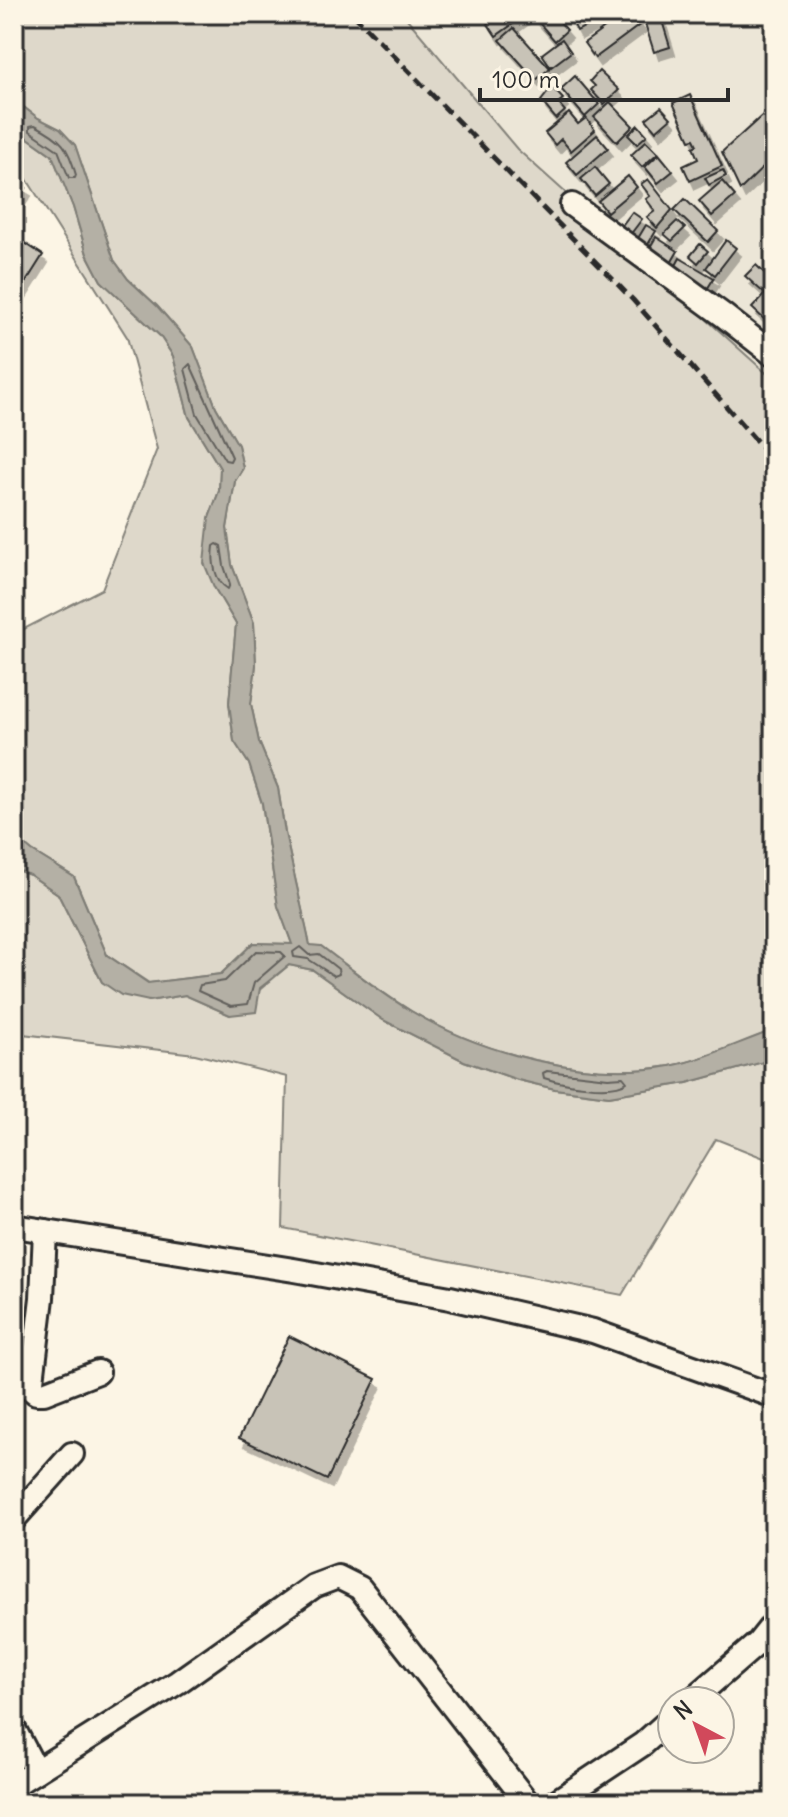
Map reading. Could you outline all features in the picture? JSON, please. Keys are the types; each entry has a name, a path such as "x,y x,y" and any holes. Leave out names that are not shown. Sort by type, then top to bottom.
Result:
{"street":[{"path":"572,205 774,355"},
{"path":"14,1226 450,1298 593,1331 774,1396"},
{"path":"45,1231 42,1298 31,1389 44,1393 98,1372"},
{"path":"14,1519 72,1454"},
{"path":"14,1785 178,1682 314,1586 338,1577 360,1588 528,1803"},
{"path":"714,1685 766,1649 774,1623"},
{"path":"14,1729 36,1771"},
{"path":"554,1803 656,1732"}],"shaded area":[{"path":"14,14 403,14 517,149 774,380 774,1030 710,1055 670,1066 638,1070 570,1067 502,1051 439,1026 388,996 321,946 310,946 278,788 259,742 251,704 256,665 254,623 232,565 227,528 235,481 243,468 238,445 216,407 193,347 128,279 114,260 75,145 60,129 21,105 14,88"},
{"path":"403,14 774,14 774,380 517,149"},
{"path":"14,128 52,155 73,207 87,254 101,281 160,336 173,356 189,417 220,468 219,491 209,518 214,587 236,624 229,703 234,741 249,764 262,804 278,906 292,944 253,943 221,974 149,983 107,955 74,877 14,836 14,634 102,589 157,449 127,337 14,159"},
{"path":"14,869 30,875 58,894 102,982 149,1001 185,995 230,1015 289,965 313,970 383,1020 464,1061 555,1089 609,1096 687,1083 774,1059 774,1162 716,1139 622,1295 283,1228 287,1077 195,1054 14,1033"}],"water":[{"path":"14,88 21,105 60,129 75,145 114,260 128,279 193,347 216,407 238,445 243,468 235,481 227,528 232,565 254,623 256,665 251,704 259,742 278,788 310,945 321,946 388,996 439,1026 470,1040 536,1060 604,1070 670,1066 774,1030 774,1059 687,1083 609,1096 555,1089 464,1061 383,1020 313,970 289,965 260,988 256,1012 230,1015 185,995 149,1001 121,995 102,982 58,894 30,875 14,869 14,836 74,877 107,955 148,983 221,974 253,943 292,944 278,906 262,803 249,764 234,741 229,703 236,624 204,563 209,518 219,491 220,468 189,417 173,356 160,336 101,281 87,254 73,207 52,155 14,128"}],"building":[{"path":"495,14 527,14 496,36 486,21"},
{"path":"553,14 567,30 555,41 533,16"},
{"path":"568,14 596,14 599,19 577,31"},
{"path":"624,14 633,14 641,24 595,58 584,43"},
{"path":"642,14 660,14 670,47 654,52"},
{"path":"514,28 550,68 536,80 500,40"},
{"path":"562,39 571,52 551,67 542,54"},
{"path":"599,71 619,90 604,104 591,90 595,86 590,81"},
{"path":"575,76 599,104 585,117 561,89"},
{"path":"552,87 563,99 558,103 565,111 556,119 541,101"},
{"path":"690,95 722,166 690,181 683,166 698,159 693,147 697,145 694,139 690,140 673,103"},
{"path":"610,102 633,126 617,142 594,117"},
{"path":"774,102 774,118 766,110"},
{"path":"661,107 671,118 656,131 646,119"},
{"path":"569,113 578,124 586,118 595,130 571,151 561,139 555,145 545,133"},
{"path":"765,113 774,122 774,157 740,190 722,152"},
{"path":"638,125 647,135 637,144 628,135"},
{"path":"597,135 608,148 577,175 566,162"},
{"path":"646,141 658,153 642,167 631,155"},
{"path":"659,154 673,171 658,183 645,167"},
{"path":"595,167 609,184 595,196 581,179"},
{"path":"723,170 726,176 709,185 705,178"},
{"path":"628,176 637,187 607,212 598,201"},
{"path":"648,179 672,210 657,228 647,217 655,211 646,199 650,196 641,184"},
{"path":"14,181 26,188 14,206"},
{"path":"722,181 735,196 712,216 699,201"},
{"path":"685,199 718,231 708,242 674,210"},
{"path":"632,212 642,219 630,235 620,228"},
{"path":"677,221 685,228 672,241 664,234"},
{"path":"646,225 656,231 647,246 637,240"},
{"path":"14,236 43,255 14,301"},
{"path":"656,237 678,251 667,270 645,256"},
{"path":"726,240 736,248 715,275 706,268"},
{"path":"700,244 708,251 698,263 690,256"},
{"path":"680,258 714,278 706,291 673,271"},
{"path":"756,265 774,282 774,310 765,320 752,308 765,294 745,276"},
{"path":"774,316 774,337 764,330"},
{"path":"289,1336 376,1379 327,1480 239,1438"}],"railway":[{"path":"353,14 633,300 774,461"}]}
